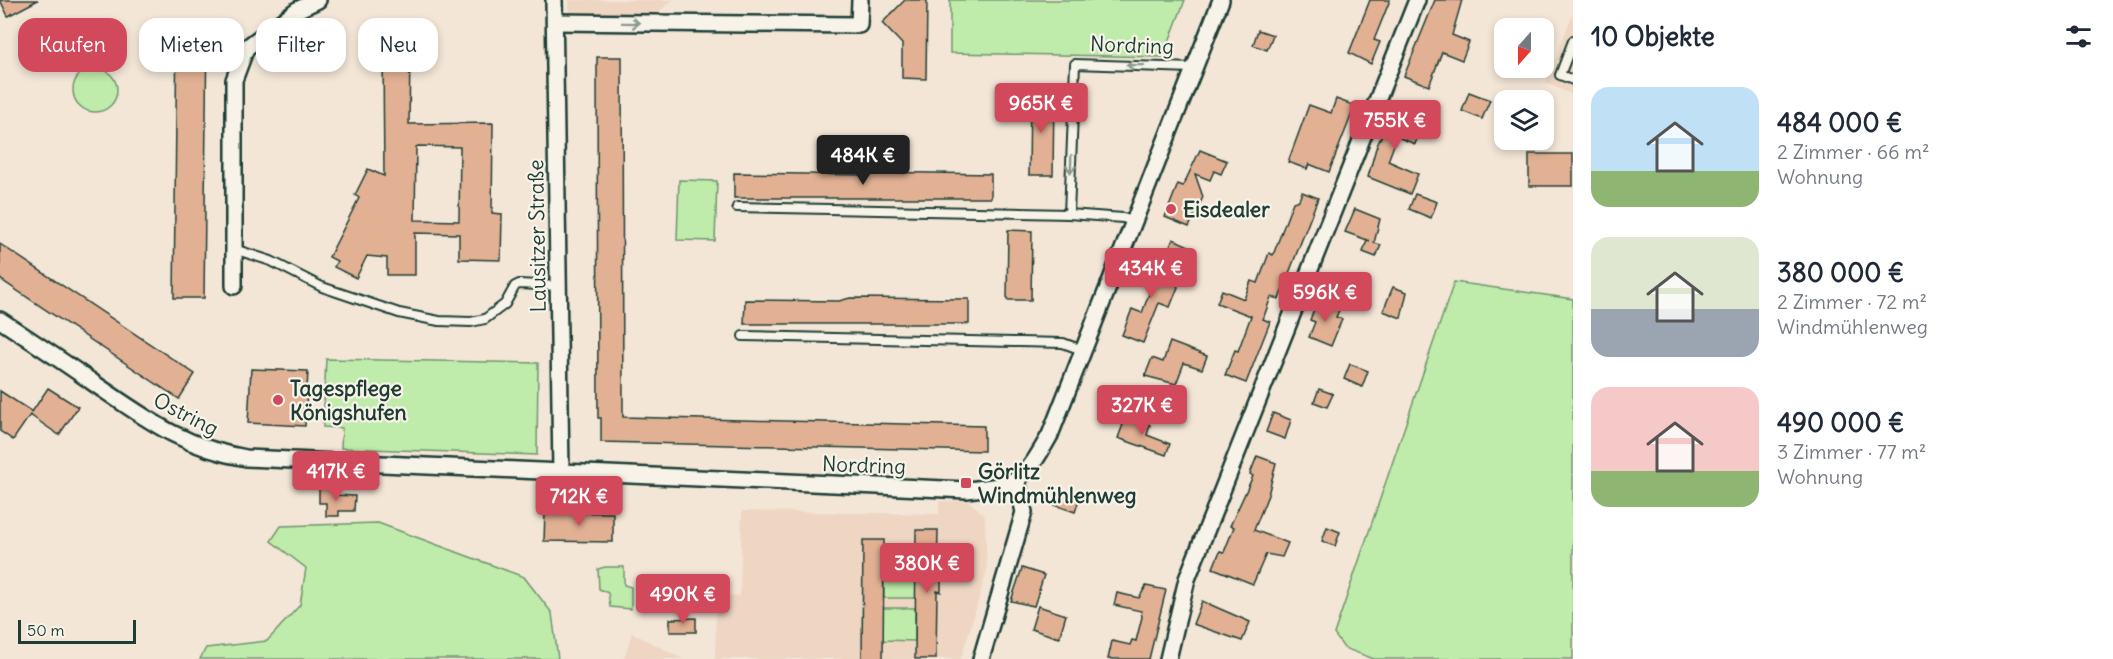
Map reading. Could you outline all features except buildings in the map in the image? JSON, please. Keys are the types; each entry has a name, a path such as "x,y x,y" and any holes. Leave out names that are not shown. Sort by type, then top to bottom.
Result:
{"street":[{"path":"234,286 234,80 246,48 297,10 318,0"},
{"name":"Lausitzer Straße","path":"554,0 561,472"},
{"path":"555,22 859,25 860,0"},
{"name":"Nordring","path":"561,472 967,490 1000,486 1017,481 1036,460 1050,435 1132,221 1221,0"},
{"path":"1168,659 1188,579 1417,0"},
{"name":"Ostring","path":"0,320 143,417 180,439 215,453 246,458 561,472"},
{"path":"981,659 1024,512 1017,481"}],"lane":[{"path":"1573,41 1560,75 1573,80"},
{"name":"Nordring","path":"1070,214 1075,64 1193,68"},
{"path":"737,207 1070,214 1123,218 1132,221"},
{"path":"234,249 271,261 322,287 399,313 439,321 485,320 496,314 510,297 515,286 519,284 558,286"},
{"path":"743,336 1063,343 1082,350"}],"shaded area":[{"path":"569,0 673,0 649,20 573,15 569,11"},
{"path":"1573,13 1573,95 1546,83 1548,78 1554,78 1554,62"},
{"path":"939,501 969,501 985,516 987,571 961,659 715,659 716,594 740,596 742,511 939,514"},
{"path":"632,633 683,659 624,659"}],"green space":[{"path":"950,0 1185,0 1163,57 950,53"},
{"path":"84,72 106,72 115,82 117,90 115,98 103,110 95,112 87,110 75,98 73,90 75,82"},
{"path":"679,180 717,181 715,241 677,240"},
{"path":"1454,282 1573,299 1573,659 1374,659 1344,648 1334,634"},
{"path":"326,359 538,363 537,455 341,448 342,428 323,427"},
{"path":"378,523 524,577 552,613 558,659 200,659 206,648 267,641 300,605 306,568 271,541 281,526"},
{"path":"884,565 916,565 916,598 884,598"},
{"path":"624,567 624,585 631,587 631,609 610,607 608,593 599,589 598,569"},
{"path":"883,608 915,608 915,641 883,640"}],"place":[{"name":"Eisdealer","path":"1171,209"},
{"name":"Tagespflege Königshufen","path":"278,400"},
{"name":"Görlitz Windmühlenweg","path":"966,483"}]}
